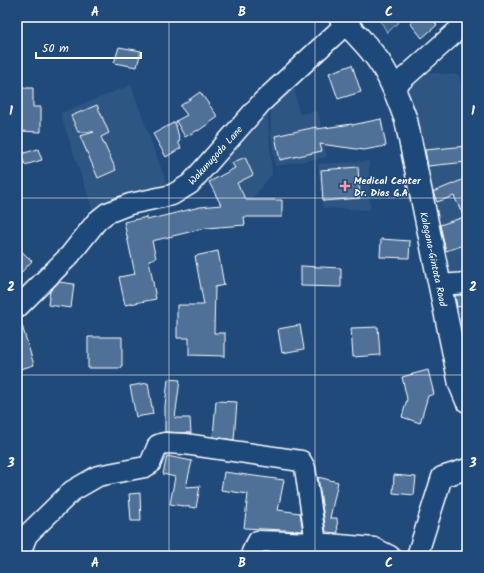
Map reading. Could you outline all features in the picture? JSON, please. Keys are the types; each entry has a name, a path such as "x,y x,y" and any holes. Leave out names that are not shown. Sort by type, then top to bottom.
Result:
{"main road":[{"name":"Kalegana-Gintota Road","path":"343,20 370,49 383,67 406,120 460,384 467,401"}],"street":[{"name":"Wakunugoda Lane","path":"17,308 70,255 97,221 107,213 130,204 172,195 190,184 262,102 343,20"},
{"path":"393,88 467,22"},
{"path":"440,285 467,283"},
{"path":"19,556 27,534 72,491 98,476 145,467 150,464 158,445 164,443 185,444 301,461 305,468 316,543"},
{"path":"417,556 442,477 467,469"},
{"path":"252,556 252,552 258,541 316,543 374,548 390,556"}],"shaded area":[{"path":"376,17 404,17 387,33 383,25"},
{"path":"411,71 459,75 467,114 467,381 393,88"},
{"path":"131,85 168,187 94,214 60,113"},
{"path":"294,85 299,114 318,111 327,157 275,166 271,134 271,101"},
{"path":"267,107 272,174 249,203 223,155"},
{"name":"Medical Center Dr. Dias G.A","path":"369,161 370,210 323,208 318,164"}],"building":[{"path":"418,17 431,17 437,25 422,38 410,23"},
{"path":"119,47 141,51 137,67 114,63"},
{"path":"352,65 361,92 338,99 329,73"},
{"path":"19,88 33,88 33,107 41,107 41,132 18,131"},
{"path":"200,92 218,117 198,131 185,137 176,121 187,115 180,106"},
{"path":"97,105 109,133 101,137 116,170 98,178 80,136 94,132 78,132 71,116"},
{"path":"381,119 386,146 364,150 320,144 322,151 280,160 275,136 316,127 317,129 352,125"},
{"path":"175,122 180,141 178,142 181,148 166,157 153,134"},
{"path":"467,146 467,162 428,166 425,150"},
{"path":"38,149 42,160 25,165 21,154"},
{"path":"245,157 253,175 237,183 246,200 282,200 282,217 244,217 245,225 206,228 152,241 156,258 149,260 156,299 125,305 119,277 135,274 124,222 147,217 147,220 200,207 221,205 209,182 235,168 232,163"},
{"path":"358,167 360,198 323,201 321,170"},
{"path":"467,178 467,244 446,251 440,225 464,217 454,196 437,202 433,192"},
{"path":"381,239 410,241 409,258 380,257"},
{"path":"17,247 32,261 17,277"},
{"path":"218,251 224,285 215,287 214,333 225,333 225,356 189,355 189,338 177,338 177,305 204,305 195,256"},
{"path":"301,266 341,268 341,287 301,286"},
{"path":"59,282 74,284 71,308 48,305 50,291"},
{"path":"455,295 467,295 467,305 457,307"},
{"path":"17,319 20,319 34,365 17,370"},
{"path":"300,325 304,349 282,353 278,329"},
{"path":"378,327 380,355 353,357 351,328"},
{"path":"88,337 122,337 122,368 88,368"},
{"path":"428,370 434,394 428,396 420,423 402,417 407,399 402,377"},
{"path":"168,379 180,380 175,418 190,418 191,433 165,432 165,406"},
{"path":"148,383 153,414 136,417 130,386"},
{"path":"216,401 237,402 234,440 213,437"},
{"path":"167,456 192,461 186,487 200,486 196,508 170,504 175,477 163,474"},
{"path":"224,472 284,480 278,510 300,513 303,531 244,528 248,494 221,490"},
{"path":"394,475 416,477 414,495 393,493"},
{"path":"318,477 338,482 330,518 337,518 338,533 326,532"},
{"path":"140,493 141,521 131,521 129,494"}],"place":[{"name":"Medical Center Dr. Dias G.A","path":"345,186"}]}
